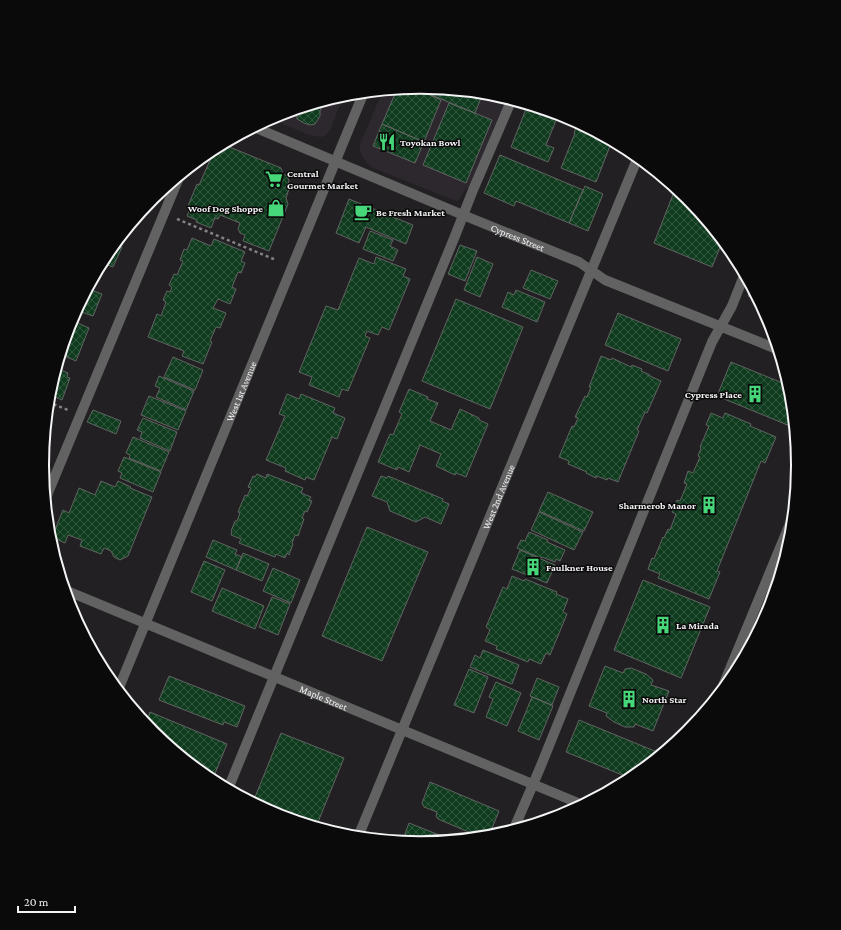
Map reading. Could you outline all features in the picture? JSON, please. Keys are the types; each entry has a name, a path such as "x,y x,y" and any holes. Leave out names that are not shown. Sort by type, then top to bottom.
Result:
{"street":[{"name":"West 1st Avenue","path":"121,683 361,99"},
{"path":"230,784 473,190 510,104"},
{"name":"Cypress Street","path":"261,130 579,262 605,280 772,347"},
{"name":"West 2nd Avenue","path":"360,831 636,162"},
{"path":"50,490 175,187"},
{"path":"516,824 712,342 732,306 742,280"},
{"path":"729,671 785,535"},
{"name":"Maple Street","path":"72,593 576,802"}],"path":[{"path":"164,214 276,260"},
{"path":"54,404 81,415"}],"shaded area":[{"path":"396,94 445,94 510,104 473,190 466,188 458,201 373,168 361,155 360,144 380,96"},
{"path":"341,102 330,130 326,135 322,137 312,136 278,122 301,113"}],"building":[{"path":"395,94 428,94 441,100 424,142 382,124"},
{"path":"429,94 445,94 481,99 475,113"},
{"path":"449,103 492,120 466,183 423,165"},
{"path":"322,107 320,116 315,124 310,125 304,123 297,119 297,116 295,115"},
{"path":"526,109 556,119 546,145 554,148 548,162 511,147"},
{"path":"382,124 424,142 415,163 373,146"},
{"path":"576,128 610,146 596,182 561,168"},
{"path":"229,147 281,168 283,174 287,176 289,181 286,188 289,189 286,198 288,204 269,251 243,241 245,235 240,233 238,229 240,223 220,215 218,219 215,218 211,228 196,222 197,220 187,216 191,207 188,206 197,184 199,185 211,158"},
{"path":"500,155 583,190 569,223 516,201 514,206 484,193"},
{"path":"585,186 603,194 588,231 569,223"},
{"path":"673,194 700,220 720,247 712,267 654,243"},
{"name":"Be Fresh Market","path":"349,199 413,225 406,244 366,227 359,243 336,233"},
{"path":"370,231 393,240 390,246 398,250 393,261 363,249"},
{"path":"192,238 211,246 214,239 245,252 241,261 245,263 241,273 238,272 232,287 236,289 230,304 218,299 213,308 226,313 220,328 216,327 203,364 182,356 184,351 148,337 157,314 161,316 166,302 163,300 167,291 170,292 172,287 169,285 174,274 177,275 183,261 180,260 184,249 187,250"},
{"path":"460,245 477,251 465,281 448,274"},
{"path":"121,246 122,247 113,267 108,265"},
{"path":"376,257 406,269 403,276 410,279 389,330 382,327 378,335 367,331 365,336 370,338 348,391 342,389 339,397 309,385 312,377 299,372 326,306 338,310 359,258 374,264"},
{"path":"477,257 493,264 480,297 464,290"},
{"path":"531,270 558,281 550,299 523,288"},
{"path":"516,290 545,302 537,322 502,307 508,292 514,295"},
{"path":"93,291 102,294 93,316 82,312"},
{"path":"456,299 523,327 490,409 422,381"},
{"path":"618,313 681,339 668,371 605,345"},
{"path":"77,323 89,328 76,361 66,357"},
{"path":"601,356 611,360 612,358 631,367 632,365 642,369 641,371 661,381 647,413 645,412 637,430 639,431 618,482 597,476 596,478 586,473 587,472 568,464 569,461 559,457 572,426 574,427 578,418 575,417 585,396 587,397 591,387 589,387"},
{"path":"173,357 203,370 195,390 164,377"},
{"name":"Cypress Place","path":"731,362 782,383 790,426 717,396"},
{"path":"62,370 68,373 67,377 70,378 62,400 55,397"},
{"path":"159,376 194,391 186,410 156,397 160,388 155,386"},
{"path":"409,389 438,403 430,421 451,430 460,409 488,424 466,477 456,473 455,475 436,466 441,454 420,445 409,472 398,467 397,470 378,462 390,434 393,435 402,414 399,412"},
{"path":"287,394 299,399 301,394 335,408 333,413 345,418 337,439 332,437 314,480 306,477 305,480 285,471 286,468 266,460 285,416 279,414"},
{"path":"149,396 186,411 178,430 141,415"},
{"path":"93,410 121,421 116,434 87,422"},
{"name":"Sharmerob Manor","path":"711,413 723,418 725,413 776,437 765,463 761,461 717,571 720,572 709,599 658,578 660,574 648,569 663,537 664,538 668,529 670,530 676,514 672,512 677,500 680,501 687,484 684,483 688,471 693,473 700,457 698,456 700,447 709,426 706,425"},
{"path":"143,418 177,432 170,451 140,438 142,432 137,430"},
{"path":"133,437 169,452 161,471 129,458 130,455 126,453"},
{"path":"124,457 161,472 153,492 120,478 122,473 118,471"},
{"path":"257,474 266,478 267,474 303,488 301,493 311,497 309,500 312,501 307,512 305,511 302,518 304,519 298,536 295,535 289,555 287,553 285,558 276,554 275,557 239,543 241,539 231,535 231,531 235,521 237,521 240,513 238,512 245,495 247,496 251,488 248,487 253,476 255,477"},
{"path":"381,476 387,478 388,476 443,499 442,501 449,504 441,524 425,517 416,522 390,511 387,502 372,496"},
{"path":"101,481 115,487 118,481 131,487 130,488 152,497 128,556 120,560 114,557 111,551 104,548 101,554 80,546 82,540 68,535 65,543 57,539 55,530 63,510 69,513 79,488 95,495"},
{"path":"548,492 593,512 584,531 539,511"},
{"path":"539,512 583,532 574,550 531,530"},
{"path":"367,527 428,552 382,661 322,636"},
{"path":"529,532 548,540 547,542 565,550 560,561 556,559 555,562 542,557 541,558 517,548 521,540 525,541"},
{"path":"213,540 237,550 235,554 242,557 236,570 206,557"},
{"name":"Faulkner House","path":"520,550 555,565 547,583 512,569"},
{"path":"243,553 269,564 262,581 236,570"},
{"path":"204,561 225,570 212,601 191,592"},
{"path":"273,568 300,580 291,603 263,591"},
{"path":"512,576 524,581 525,579 557,592 556,594 568,599 563,612 567,614 550,655 546,653 541,664 529,659 528,662 496,649 497,646 485,641 490,630 486,627 503,587 507,589"},
{"name":"La Mirada","path":"643,580 710,607 681,678 614,650"},
{"path":"222,588 264,606 255,629 212,611"},
{"path":"272,597 290,604 278,635 259,627"},
{"path":"483,650 519,665 512,684 470,667 475,655 480,658"},
{"name":"North Star","path":"605,666 623,673 625,669 631,668 646,674 653,680 651,685 669,691 653,731 635,724 634,727 625,727 606,716 607,713 589,706"},
{"path":"469,669 488,677 474,713 454,705"},
{"path":"169,676 245,706 237,727 224,722 223,725 159,700"},
{"path":"537,678 559,687 552,705 530,696"},
{"path":"496,682 521,693 507,726 486,717 493,699 489,697"},
{"path":"532,697 553,706 539,740 518,731"},
{"path":"150,712 227,744 215,774 194,760 148,718"},
{"path":"579,720 656,752 624,776 566,752"},
{"path":"281,733 344,758 318,822 278,808 255,797"},
{"path":"430,782 499,811 492,829 470,833 438,819 436,816 437,812 424,807 422,803"},
{"path":"409,823 442,836 420,836 404,836"}],"place":[{"name":"Toyokan Bowl","path":"387,142"},
{"name":"Central Gourmet Market","path":"274,179"},
{"name":"Woof Dog Shoppe","path":"276,208"},
{"name":"Be Fresh Market","path":"363,212"},
{"name":"Cypress Place","path":"755,394"},
{"name":"Sharmerob Manor","path":"709,505"},
{"name":"Faulkner House","path":"533,567"},
{"name":"La Mirada","path":"663,625"},
{"name":"North Star","path":"629,699"}]}
